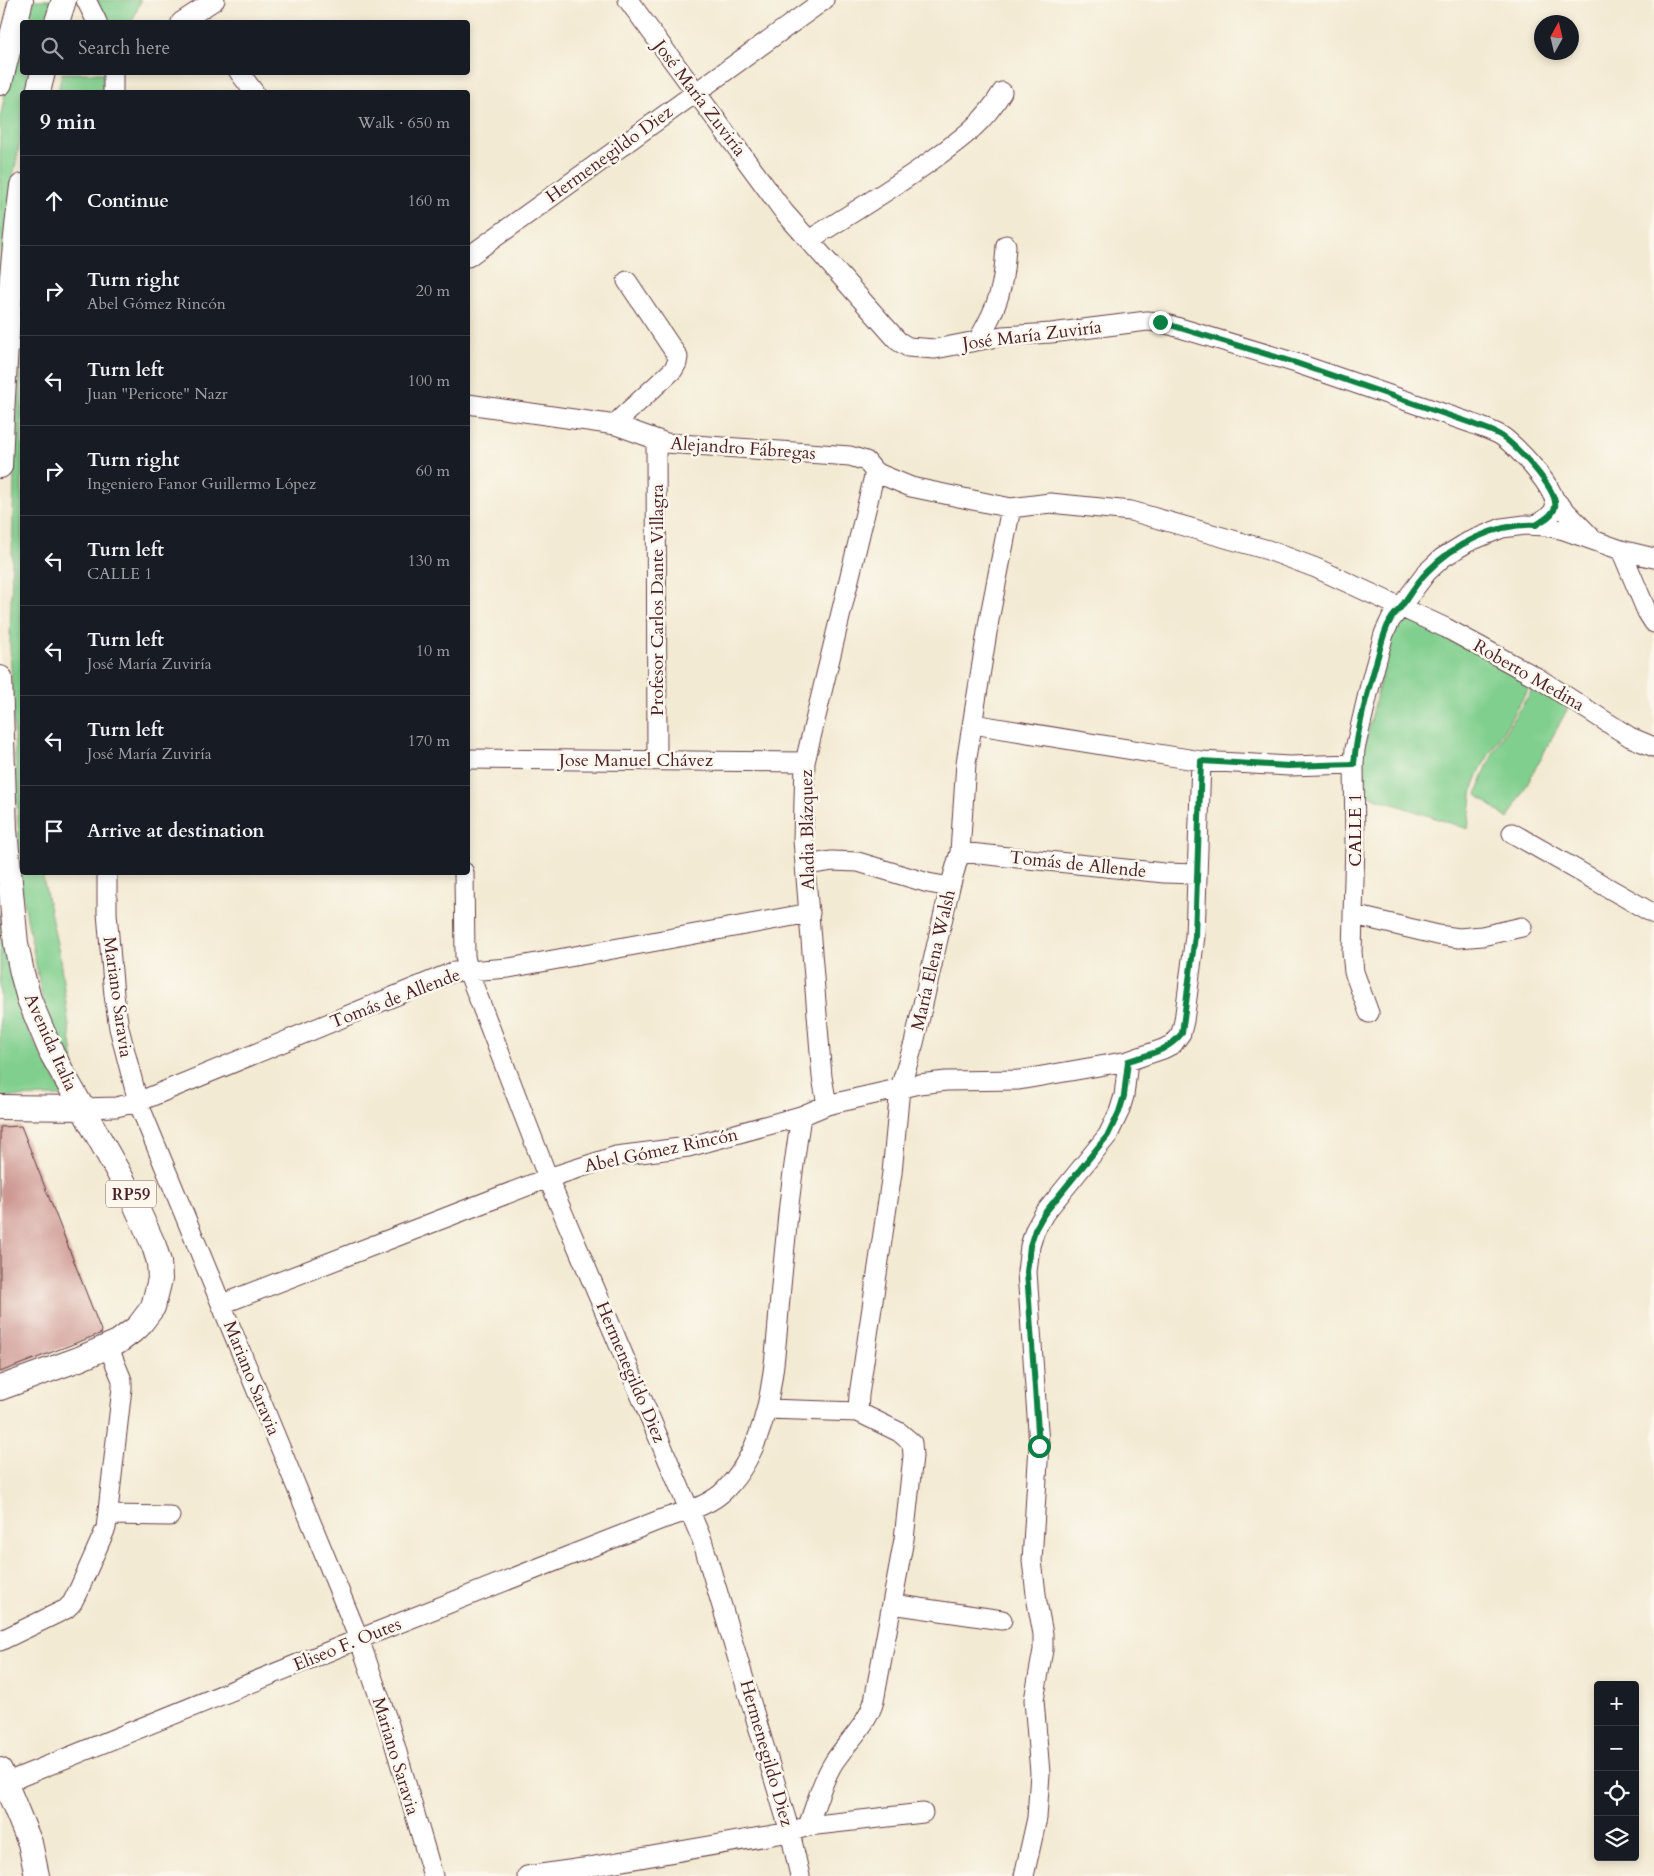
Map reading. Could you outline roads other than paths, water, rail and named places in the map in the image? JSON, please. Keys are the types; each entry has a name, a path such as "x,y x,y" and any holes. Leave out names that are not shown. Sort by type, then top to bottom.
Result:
{"main road":[{"path":"0,83 21,0"},
{"path":"58,20 64,0"},
{"path":"38,90 41,75"},
{"path":"0,466 8,324 20,206"},
{"name":"Avenida Italia","path":"0,678 3,798 16,944 22,972 39,1026 81,1108"},
{"path":"0,1107 81,1108"},
{"name":"RP59","path":"0,1388 118,1342 138,1327 153,1307 160,1279 159,1262 154,1246 131,1195 81,1108"},
{"path":"3,1776 30,1843 37,1876"}],"street":[{"path":"86,0 96,20"},
{"path":"193,20 215,0"},
{"name":"José María Zuviría","path":"628,0 784,212 898,341 908,347 935,349 1002,336 1051,333 1133,322 1160,322 1296,363 1499,434 1514,445 1526,458 1554,499 1594,540"},
{"name":"Hermenegildo Diez","path":"470,256 824,0"},
{"path":"113,75 113,90"},
{"path":"241,75 252,90"},
{"path":"809,240 906,179 967,134 989,113 1002,92"},
{"path":"978,340 993,316 999,296 1004,274 1006,245"},
{"path":"616,425 678,363 678,357 627,281"},
{"name":"Alejandro Fábregas","path":"470,404 616,425 666,443 850,456 866,461 875,472 911,487 1011,508"},
{"name":"Profesor Carlos Dante Villagra","path":"656,440 657,759"},
{"name":"Aladia Blázquez","path":"826,1105 822,1077 804,840 805,762 875,472"},
{"path":"1536,525 1552,513 1555,507 1554,499"},
{"name":"Roberto Medina","path":"1011,508 1050,503 1131,511 1268,550 1316,568 1402,606 1446,628 1538,678 1630,737 1654,747"},
{"name":"María Elena Walsh","path":"858,1412 892,1173 900,1088 914,1043 950,887 960,852 966,763 989,620 1011,508"},
{"name":"CALLE 1","path":"1369,1014 1354,972 1352,952 1354,915 1354,764 1371,681 1384,634 1390,621 1427,572 1442,558 1468,542 1502,528 1536,525 1564,530 1621,550 1654,558"},
{"path":"1621,550 1647,612 1654,623"},
{"path":"973,724 1201,761 1288,766 1354,764"},
{"name":"Jose Manuel Chávez","path":"470,759 657,759 805,762"},
{"path":"1196,874 1201,761"},
{"path":"1512,833 1654,914"},
{"name":"Tomás de Allende","path":"960,852 1164,873 1196,874"},
{"path":"806,865 832,861 858,862 950,887"},
{"name":"Abel Gómez Rincón","path":"222,1304 548,1178 616,1156 688,1147 801,1116 826,1105 919,1084 946,1081 1019,1080 1044,1077 1128,1061 1163,1049 1173,1044 1182,1033 1195,936 1198,901 1196,874"},
{"name":"Mariano Saravia","path":"106,875 107,913 114,995 119,1028 138,1102 359,1639 389,1725 432,1876"},
{"name":"Hermenegildo Diez","path":"464,875 465,956 468,971 548,1178 702,1540 790,1832 800,1876"},
{"name":"Tomás de Allende","path":"81,1108 116,1107 138,1102 453,972 509,968 810,913"},
{"path":"1354,915 1438,935 1459,938 1482,936 1522,927"},
{"path":"1024,1876 1036,1818 1040,1773 1034,1700 1043,1650 1043,1634 1032,1561 1039,1446 1027,1272 1030,1246 1035,1230 1044,1214 1108,1135 1124,1096 1128,1061"},
{"name":"Eliseo F. Outes","path":"3,1776 690,1510 708,1502 726,1490 752,1451 767,1409 774,1366 788,1214 801,1116"},
{"path":"0,1641 66,1609 72,1603 106,1528 109,1515 122,1380 108,1346"},
{"path":"767,1409 858,1412 899,1432 912,1443 913,1456 904,1540 874,1701 870,1715 830,1768 808,1826"},
{"path":"109,1515 170,1516"},
{"path":"892,1604 1002,1620"},
{"path":"527,1876 790,1832 808,1826 923,1813"}]}
